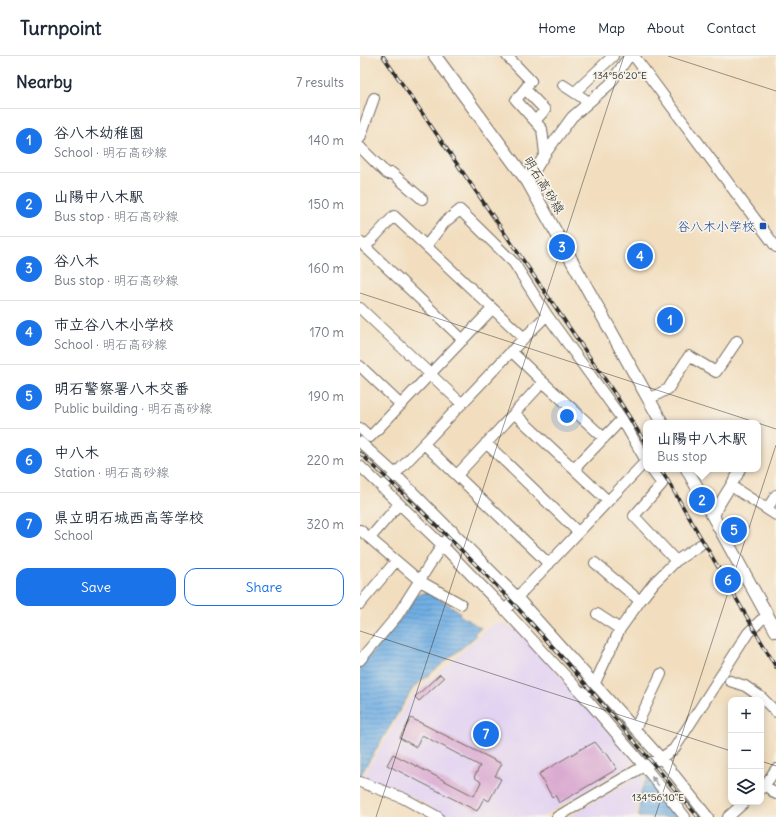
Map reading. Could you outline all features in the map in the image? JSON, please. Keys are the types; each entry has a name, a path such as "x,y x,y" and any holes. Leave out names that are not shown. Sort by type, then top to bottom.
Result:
{"main road":[{"name":"明石高砂線","path":"435,56 528,182 660,420"},
{"path":"689,472 776,631"}],"street":[{"path":"507,56 532,80 516,100 542,129 545,154"},
{"path":"575,92 613,56"},
{"path":"528,182 545,154 572,117 610,84 629,56"},
{"path":"634,56 776,247"},
{"path":"563,85 589,102"},
{"path":"525,89 545,110 535,121"},
{"path":"360,138 374,98"},
{"path":"360,147 387,174 392,173 422,199"},
{"path":"426,246 445,222 460,210 514,263 547,315 622,419 643,456"},
{"path":"463,340 363,244 394,216 524,338"},
{"path":"360,308 462,404"},
{"path":"360,428 370,437 492,309"},
{"path":"382,488 511,351 547,315"},
{"path":"649,399 668,389 689,356 716,372 738,341"},
{"path":"511,351 604,438"},
{"path":"360,366 401,405"},
{"path":"457,475 543,382"},
{"path":"514,413 608,501"},
{"path":"574,469 622,419"},
{"path":"486,443 578,532"},
{"path":"424,444 549,564"},
{"path":"361,445 396,474 518,597 661,758 708,817"},
{"path":"505,610 643,464"},
{"path":"360,466 442,545 505,610 583,695 644,766 685,817"},
{"path":"653,472 662,484 634,516 676,561"},
{"path":"714,518 717,508 739,472"},
{"path":"730,486 772,512 776,495"},
{"path":"370,538 399,504"},
{"path":"360,530 420,581 461,604"},
{"path":"360,660 397,616 442,545 453,531"},
{"path":"583,695 595,683 620,629 640,600 654,583 676,561 700,545"},
{"path":"360,604 364,592 396,561"},
{"path":"594,563 640,600"},
{"path":"597,614 620,629"},
{"path":"557,817 644,766 661,758 674,749 748,633 761,620 768,617"},
{"path":"635,729 661,674"},
{"path":"730,681 745,686 776,712"},
{"path":"764,786 776,769"},
{"path":"360,782 403,798 438,817"},
{"path":"764,788 776,794"},
{"path":"728,817 742,805"}],"shaded area":[{"path":"496,622 517,629 600,720 633,760 631,764 542,817 447,817 422,802 379,782 364,779 364,775 412,696"},
{"path":"643,773 645,777 638,800 636,817 569,817"}],"water":[{"path":"429,592 460,612 459,615 481,628 474,633 476,636 413,688 360,776 360,667 404,615 417,595"},
{"path":"648,778 676,813 677,817 639,817 643,786"}],"building":[{"path":"440,674 444,678 419,701 415,697"},
{"path":"411,718 502,764 495,776 501,779 489,801 484,798 477,811 387,765 393,754 474,796 481,782 474,777 480,766 422,735 416,747 400,738"},
{"path":"595,742 604,753 606,752 617,769 559,803 555,795 552,797 539,774"}],"railway":[{"path":"383,56 617,397 643,439"},
{"path":"360,453 455,543 509,599 628,734 698,817"},
{"path":"663,472 776,667"}],"place":[{"name":"谷八木小学校","path":"763,226"},
{"name":"谷八木","path":"562,247"},
{"name":"市立谷八木小学校","path":"640,256"},
{"name":"谷八木幼稚園","path":"670,320"},
{"name":"山陽中八木駅","path":"702,500"},
{"name":"明石警察署八木交番","path":"734,530"},
{"name":"中八木","path":"728,580"},
{"name":"県立明石城西高等学校","path":"486,734"}]}
